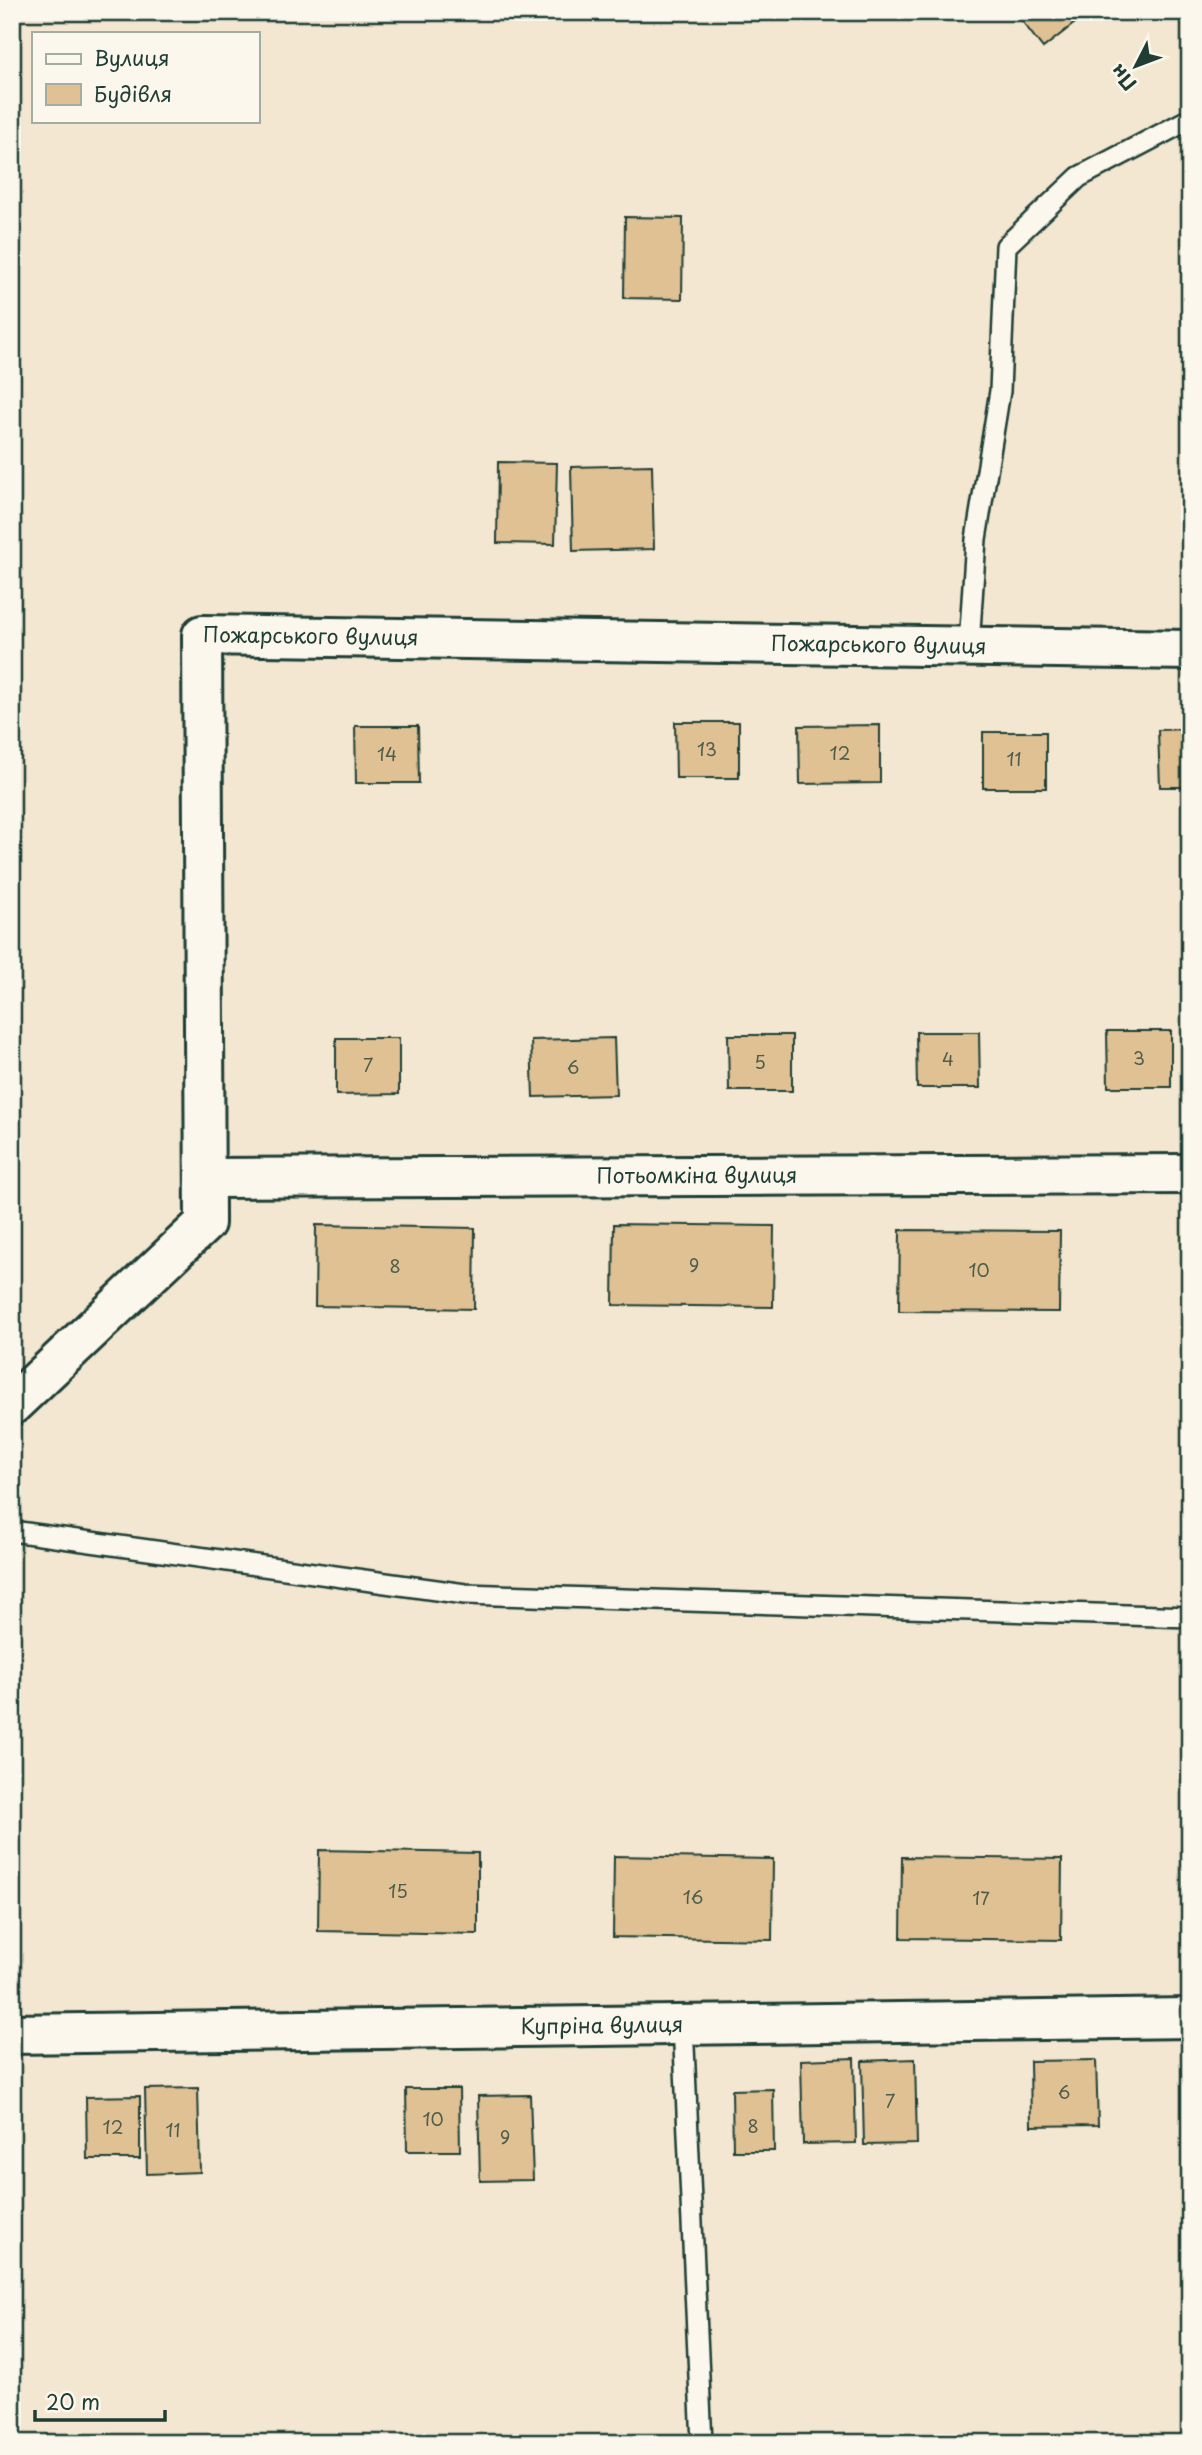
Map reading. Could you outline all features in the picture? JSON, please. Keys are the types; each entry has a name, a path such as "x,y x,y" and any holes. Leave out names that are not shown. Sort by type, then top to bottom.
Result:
{"street":[{"name":"Пожарського вулиця","path":"12,1405 205,1223 202,635 1190,650"},
{"name":"Потьомкіна вулиця","path":"205,1178 1190,1174"},
{"name":"Купріна вулиця","path":"12,2034 1190,2018"}],"lane":[{"path":"970,646 976,539 1000,391 1006,246 1079,177 1190,119"},
{"path":"12,1531 465,1594 1190,1617"},
{"path":"682,2025 702,2443"}],"building":[{"path":"1015,12 1089,12 1043,48"},
{"path":"625,217 683,218 682,299 624,298"},
{"path":"498,462 557,463 555,544 497,543"},
{"path":"652,465 654,549 573,551 571,467"},
{"path":"675,722 739,722 739,778 676,778"},
{"path":"880,725 880,783 800,784 799,726"},
{"path":"355,726 418,726 419,783 356,783"},
{"path":"1190,729 1190,787 1160,787 1158,730"},
{"path":"983,732 1046,732 1046,788 983,788"},
{"path":"1107,1031 1171,1031 1171,1087 1108,1087"},
{"path":"916,1032 979,1032 980,1088 917,1088"},
{"path":"728,1035 792,1035 792,1091 729,1091"},
{"path":"336,1038 399,1038 399,1094 336,1095"},
{"path":"614,1038 616,1095 533,1097 531,1040"},
{"path":"614,1224 774,1226 773,1307 613,1305"},
{"path":"316,1225 475,1228 474,1309 315,1306"},
{"path":"900,1230 1060,1231 1059,1312 899,1311"},
{"path":"1190,1232 1190,1313 1188,1313"},
{"path":"319,1850 478,1853 478,1934 318,1931"},
{"path":"614,1856 773,1859 772,1940 613,1937"},
{"path":"902,1857 1062,1859 1061,1940 901,1938"},
{"path":"1184,1863 1190,1863 1190,1944 1183,1944"},
{"path":"854,2058 856,2143 803,2144 801,2060"},
{"path":"915,2059 917,2144 864,2145 862,2061"},
{"path":"1096,2060 1098,2125 1031,2126 1030,2061"},
{"path":"198,2088 200,2172 147,2174 145,2089"},
{"path":"406,2089 459,2089 460,2151 407,2151"},
{"path":"773,2089 774,2151 733,2151 732,2090"},
{"path":"530,2095 533,2180 480,2181 478,2096"},
{"path":"140,2096 140,2159 87,2159 86,2097"}]}
